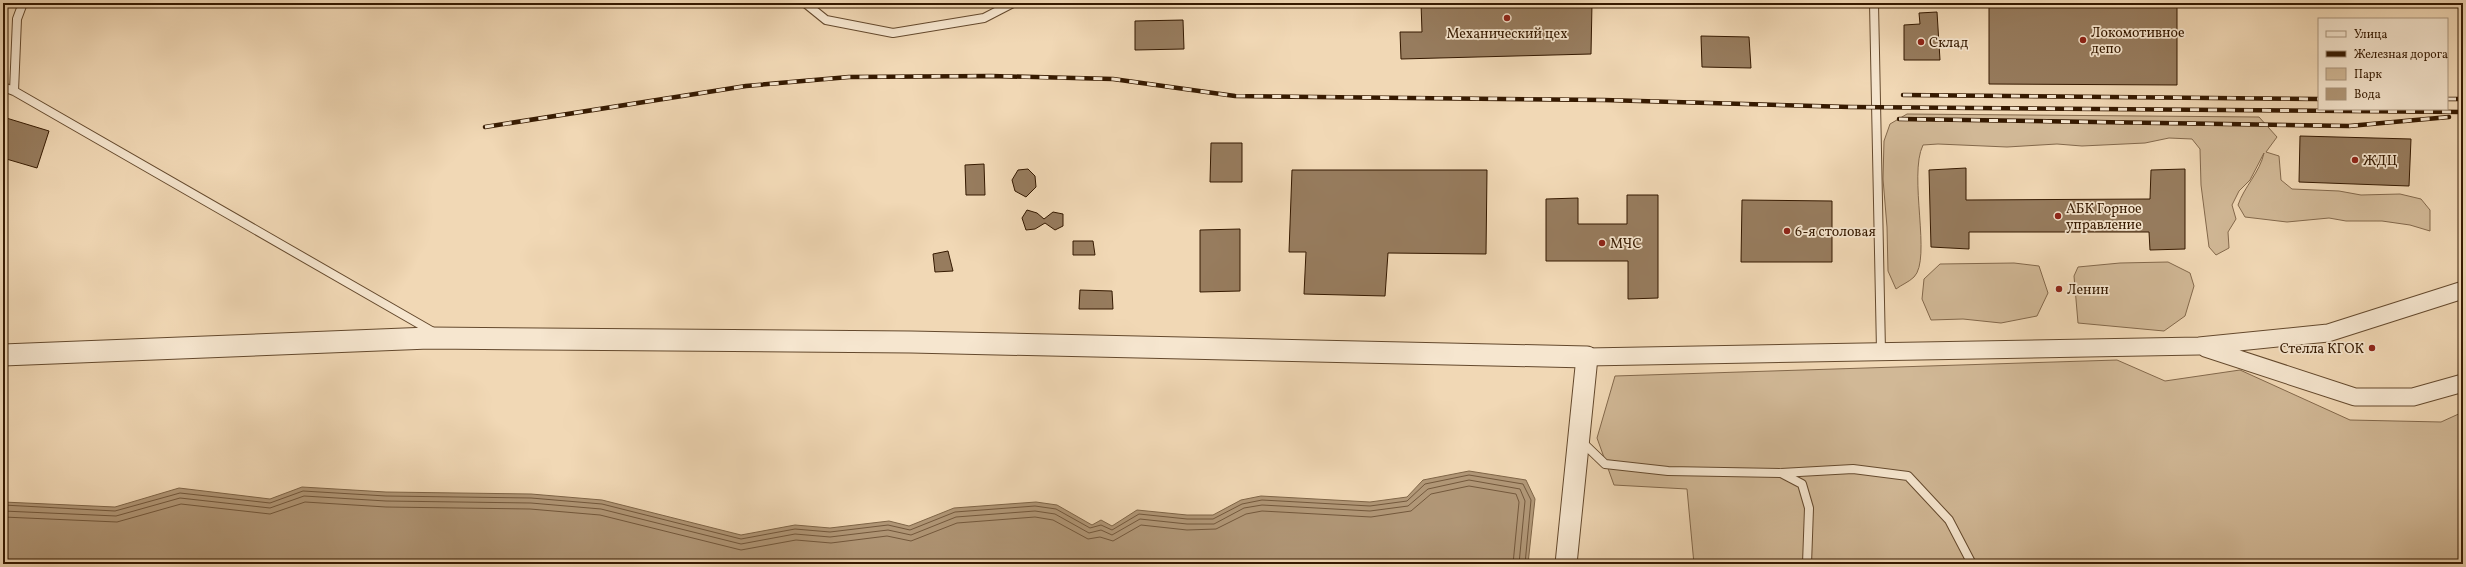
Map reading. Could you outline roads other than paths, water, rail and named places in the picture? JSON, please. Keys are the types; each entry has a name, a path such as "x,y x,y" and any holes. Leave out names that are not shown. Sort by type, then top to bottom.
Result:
{"street":[{"path":"3,355 445,338 919,342 1587,358 1881,351 2199,346 2328,333 2463,290"},
{"path":"2199,346 2355,397 2413,397 2463,382"},
{"path":"1566,564 1587,358"}],"lane":[{"path":"14,91 17,19 23,3"},
{"path":"805,3 826,20 893,33 984,18 1013,3"},
{"path":"1874,3 1881,351"},
{"path":"3,87 14,91 445,338"},
{"path":"1578,438 1606,464 1668,471 1780,473 1853,469 1908,476 1949,520 1972,564"},
{"path":"1780,473 1802,484 1809,508 1807,564"}],"water":[{"path":"1469,471 1526,480 1535,499 1528,564 3,564 3,502 115,507 179,488 270,499 302,487 386,492 531,494 602,500 741,535 795,525 830,528 889,521 909,526 954,508 1036,502 1057,505 1092,525 1101,520 1112,526 1137,510 1187,515 1213,515 1241,500 1261,496 1370,502 1407,497 1423,480"}],"railway":[{"path":"485,127 746,86 849,77 991,76 1113,79 1235,96 1604,100 1850,107 2463,112"},
{"path":"1903,95 2318,99"},
{"path":"2448,99 2463,99"},
{"path":"1899,119 2349,126 2449,117"}],"place":[{"name":"Механический цех","path":"1507,18"},
{"name":"Локомотивное депо","path":"2083,40"},
{"name":"Склад","path":"1921,42"},
{"name":"ЖДЦ","path":"2355,160"},
{"name":"АБК Горное управление","path":"2058,216"},
{"name":"6-я столовая","path":"1787,231"},
{"name":"МЧС","path":"1602,243"},
{"name":"Ленин","path":"2059,289"},
{"name":"Стелла КГОК","path":"2372,348"}]}
